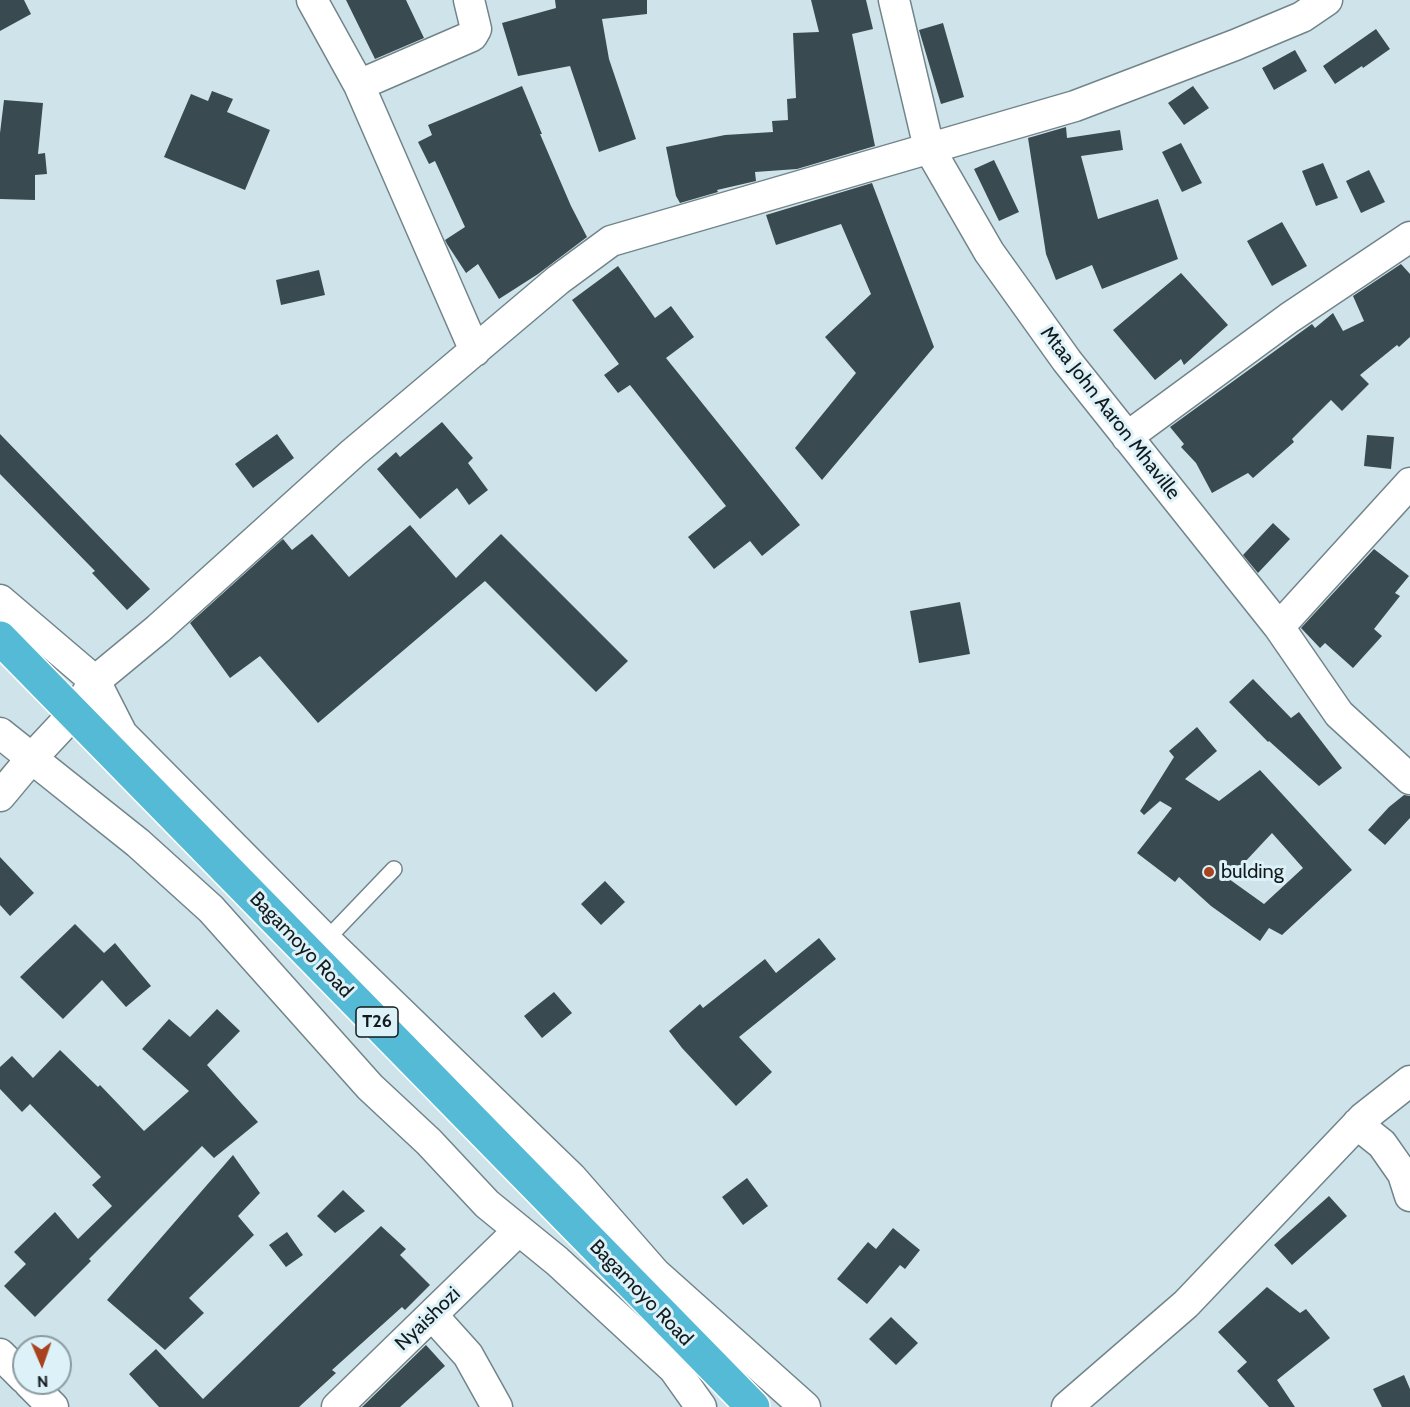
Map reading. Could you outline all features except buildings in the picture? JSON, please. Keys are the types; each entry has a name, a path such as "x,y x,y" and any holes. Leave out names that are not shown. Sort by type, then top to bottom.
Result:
{"highway":[{"name":"Bagamoyo Road","path":"0,638 753,1407"}],"street":[{"path":"312,0 359,86 475,351"},
{"path":"359,86 472,36 476,29 469,0"},
{"name":"Mtaa John Aaron Mhaville","path":"894,0 928,148 989,252 1067,361 1279,627 1339,714 1408,773"},
{"path":"0,796 74,713 95,681 167,621 353,453 558,280 611,241 1075,106 1264,33 1302,17 1327,0"},
{"path":"1127,437 1289,318 1410,237"},
{"path":"1279,627 1410,483"},
{"path":"0,600 95,681 122,734 326,940 571,1177 655,1273 805,1407"},
{"path":"0,733 138,843 211,909 370,1087 429,1142 487,1204 565,1268 674,1369 701,1407"},
{"path":"1067,1407 1186,1304 1357,1125 1410,1081"},
{"path":"1357,1125 1382,1144 1403,1173 1410,1196"},
{"name":"Nyaishozi","path":"337,1407 519,1230"},
{"path":"432,1315 468,1355 497,1407"},
{"path":"0,1354 12,1366"},
{"path":"41,1395 53,1407"}],"lane":[{"path":"326,940 393,869"}],"place":[{"name":"bulding","path":"1209,872"}]}
